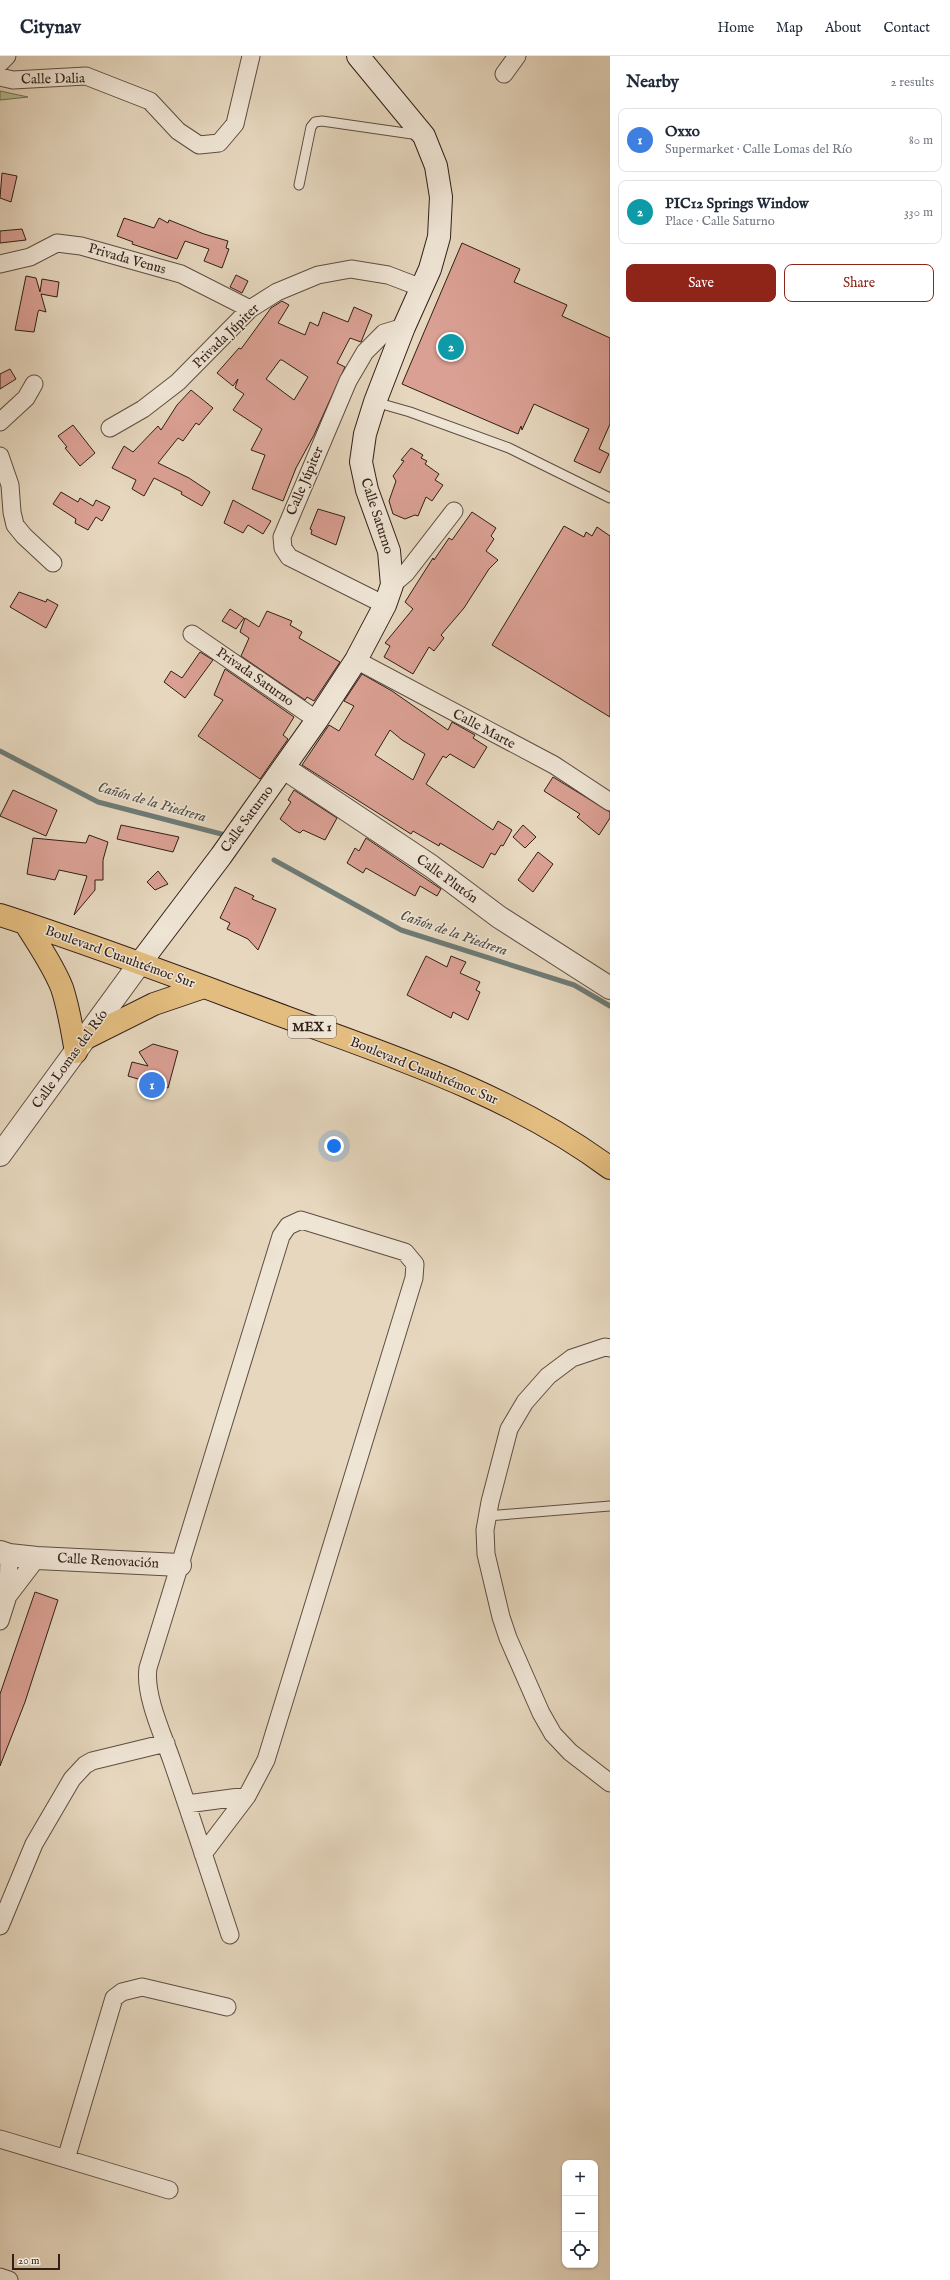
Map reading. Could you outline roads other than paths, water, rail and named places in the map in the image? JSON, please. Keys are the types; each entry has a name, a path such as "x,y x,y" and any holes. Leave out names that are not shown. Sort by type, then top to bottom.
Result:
{"main road":[{"name":"Calle Saturno","path":"140,963 221,856 317,720 356,660 389,595 390,551 367,490 361,462 365,434 375,402 404,328 422,288 435,252 442,217 436,166 424,136 358,56"},
{"name":"Calle Plutón","path":"284,768 431,866 499,917 610,988"},
{"name":"Boulevard Cuauhtémoc Sur","path":"0,915 140,963 364,1046 490,1096 526,1114 610,1168"},
{"path":"25,923 53,969 61,987 81,1045 154,1004 204,987"},
{"name":"Calle Lomas del Río","path":"0,1154 140,963"},
{"name":"Calle Renovación","path":"4,1554 37,1558 180,1565"}],"street":[{"name":"Calle Dalia","path":"0,63 7,56"},
{"name":"Calle Dalia","path":"0,77 13,80 86,76 150,101 178,131 199,145 219,143 235,124 251,56"},
{"path":"504,74 518,56"},
{"name":"Privada Venus","path":"0,264 30,257 57,243 81,246 181,274 250,309"},
{"name":"Privada Júpiter","path":"110,428 143,409 178,382 250,309 277,292 318,275 351,269 388,275 422,288"},
{"name":"Calle Júpiter","path":"389,595 289,557 283,548 282,537 348,381 365,352 384,333 404,328"},
{"path":"0,422 26,398 34,384"},
{"path":"0,456 5,466 10,485 12,512 15,525 24,536 54,563"},
{"path":"389,595 454,511"},
{"name":"Privada Saturno","path":"192,634 317,720"},
{"name":"Calle Marte","path":"356,660 554,765 610,802"},
{"path":"203,1854 247,1796 266,1760 414,1278 415,1264 405,1252 301,1220 288,1226 281,1236 180,1565 147,1679 166,1743 187,1804 203,1854 230,1935"},
{"path":"610,1348 605,1347 572,1358 548,1376 525,1402 509,1429 487,1516 485,1530 486,1554 501,1617 508,1638 541,1713 553,1734 570,1752 610,1783"},
{"name":"Calle Renovación","path":"4,1554 8,1596"},
{"name":"Calle Renovación","path":"0,1621 8,1596 37,1558"},
{"path":"0,1926 34,1844 72,1779 85,1765 92,1761 166,1743"},
{"path":"187,1804 247,1796"},
{"path":"66,2159 114,1998 122,1992 142,1987 227,2007"},
{"path":"0,2139 168,2190"},
{"path":"0,2278 9,2280"}],"lane":[{"path":"299,186 311,127 315,122 322,121 424,136"},
{"path":"375,402 410,412 509,448 610,498"},
{"path":"487,1516 610,1506"}],"waterway":[{"name":"Cañón de la Piedrera","path":"0,751 98,802 229,836"},
{"name":"Cañón de la Piedrera","path":"274,860 401,930 574,985 610,1006"}],"place":[{"name":"PIC12 Springs Window","path":"451,347"},
{"name":"Oxxo","path":"152,1085"}]}
